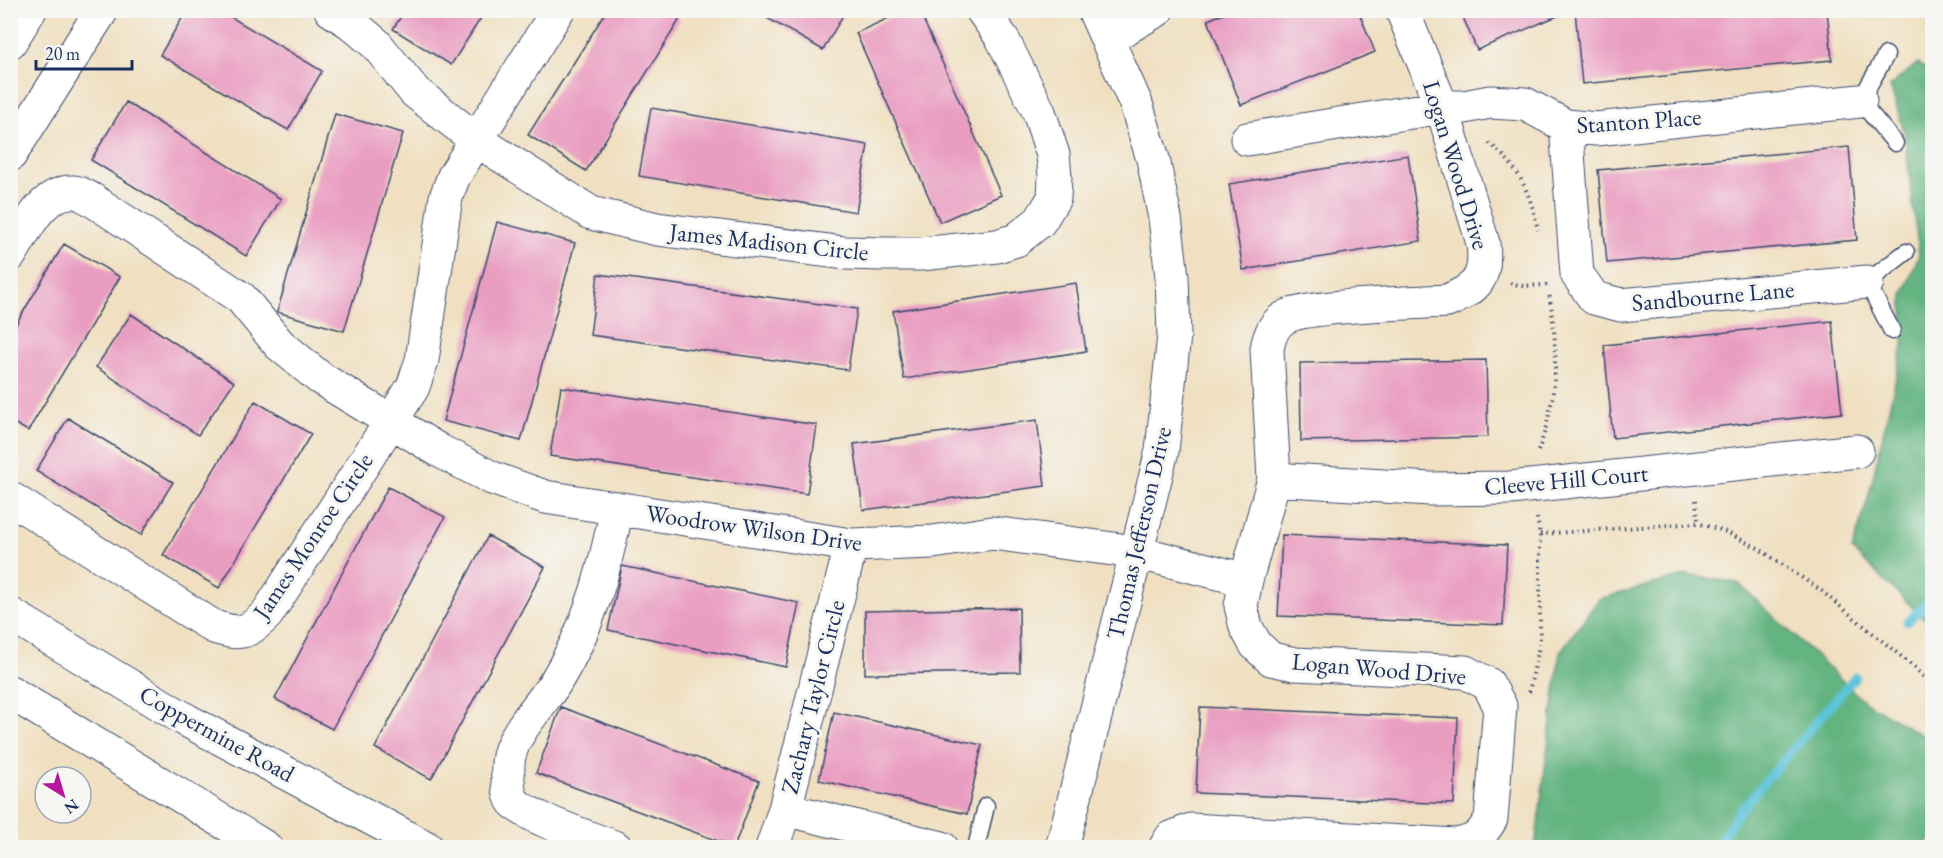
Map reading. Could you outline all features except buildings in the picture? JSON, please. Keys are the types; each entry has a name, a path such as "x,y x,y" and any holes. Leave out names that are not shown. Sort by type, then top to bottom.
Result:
{"street":[{"path":"10,42 30,10"},
{"path":"10,155 102,10"},
{"name":"James Madison Circle","path":"331,10 376,44 415,92 476,139 591,213 657,229 845,253 921,254 997,246 1016,240 1040,221 1054,198 1053,155 1039,112 1002,38 982,10"},
{"name":"James Monroe Circle","path":"10,498 213,627 234,633 255,626 267,614 413,387 422,360 446,197 454,176 558,10"},
{"path":"1100,25 1157,10"},
{"name":"Logan Wood Drive","path":"1166,848 1171,838 1191,830 1456,845 1473,842 1482,834 1491,819 1500,706 1488,684 1465,672 1295,664 1271,659 1256,645 1246,627 1242,606 1246,580 1274,479 1267,349 1269,335 1285,317 1314,310 1447,302 1466,294 1480,278 1485,265 1483,243 1442,107 1402,10"},
{"name":"Thomas Jefferson Drive","path":"1062,848 1162,451 1174,335 1172,277 1165,218 1153,159 1136,104 1100,25"},
{"name":"Stanton Place","path":"1246,139 1442,107 1464,107 1490,102 1525,104 1566,126 1596,129 1860,101"},
{"name":"Sandbourne Lane","path":"1566,126 1577,274 1594,298 1621,305 1867,282"},
{"path":"10,255 46,202 58,194 76,192 91,199 241,298 279,345 320,378 390,420"},
{"name":"Woodrow Wilson Drive","path":"390,420 492,478 545,497 851,545 933,542 992,533 1136,552"},
{"name":"Cleeve Hill Court","path":"1274,479 1430,489 1510,488 1857,451"},
{"path":"616,848 528,812 512,800 508,780 509,755 525,724 555,684 583,631 604,570 617,508"},
{"name":"Zachary Taylor Circle","path":"772,848 851,545"},
{"path":"1136,552 1246,580"},
{"name":"Coppermine Road","path":"10,614 186,720 427,848"},
{"path":"10,692 266,848"},
{"path":"784,809 942,848"}],"lane":[{"path":"1886,55 1860,101 1895,143"},
{"path":"1892,331 1867,282 1906,252"},
{"path":"976,848 986,806"}],"path":[{"path":"1487,142 1513,165 1525,185 1540,239"},
{"path":"1536,457 1545,433 1554,395 1555,327 1546,274"},
{"path":"1504,282 1523,286 1554,283"},
{"path":"1528,697 1540,642 1540,534 1536,512"},
{"path":"1540,534 1698,523 1724,531 1758,548 1819,589 1878,636 1932,686"}],"green space":[{"path":"1917,64 1932,72 1932,626 1852,550 1868,499 1903,347 1903,295 1919,255 1904,131 1890,86"},
{"path":"1687,575 1738,583 1865,702 1932,741 1932,837 1925,847 1535,847 1560,652 1599,599"}],"waterway":[{"path":"1907,622 1932,598"},
{"path":"1715,848 1738,813 1855,677"}]}
